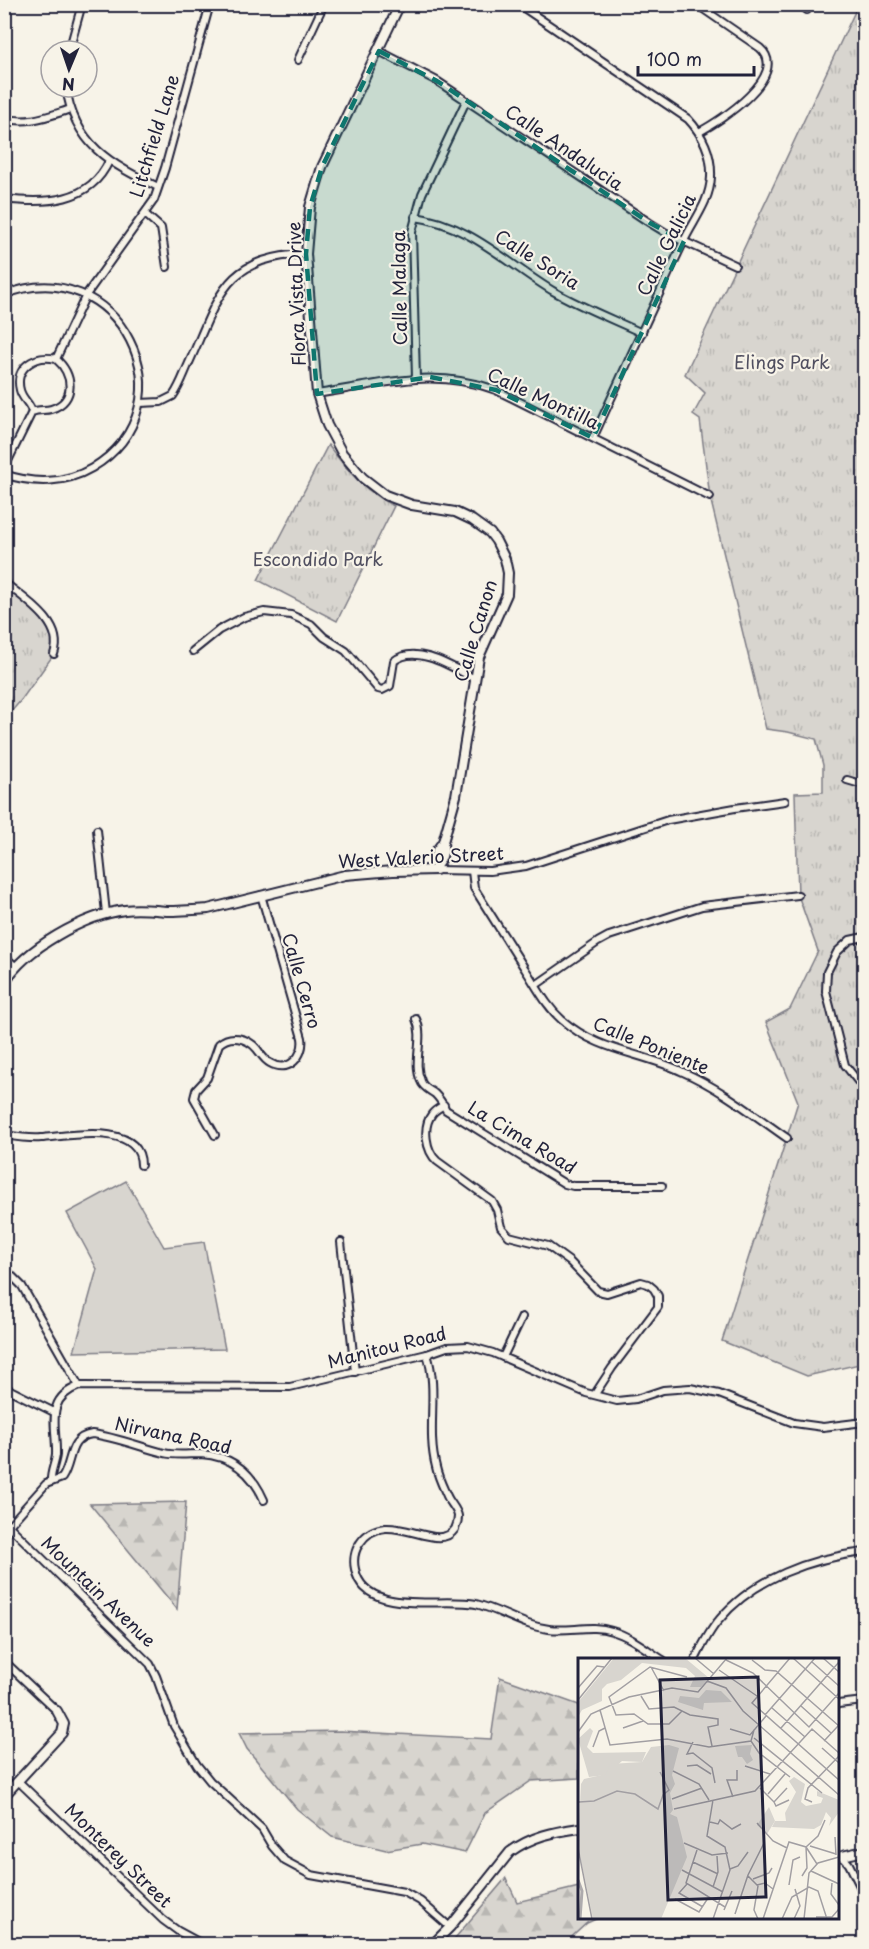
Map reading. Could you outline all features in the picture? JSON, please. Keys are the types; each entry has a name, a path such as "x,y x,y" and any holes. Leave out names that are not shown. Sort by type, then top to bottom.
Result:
{"street":[{"path":"72,39 82,4"},
{"name":"Litchfield Lane","path":"56,359 86,295 154,200 210,4"},
{"path":"298,60 324,4"},
{"name":"Flora Vista Drive","path":"342,453 327,425 317,394 306,254 310,207 321,167 400,4"},
{"name":"Calle Galicia","path":"518,4 680,113 699,132 710,159 711,178 707,198 684,241 593,438"},
{"path":"696,4 760,48 768,62 766,73 748,96 725,117 699,132"},
{"path":"800,4 807,10"},
{"name":"Calle Andalucia","path":"379,51 421,71 650,223 735,265"},
{"path":"68,99 70,109 85,137 109,161 158,187"},
{"name":"Calle Malaga","path":"416,378 416,324 411,247 415,217 422,194 466,100"},
{"path":"4,118 33,120 70,109"},
{"path":"4,199 40,202 73,196 90,186 104,171 109,161"},
{"path":"145,214 161,228 167,267"},
{"name":"Calle Soria","path":"415,217 455,227 560,294 642,333"},
{"path":"140,403 166,401 173,396 221,294 234,277 260,260 306,254"},
{"path":"4,295 26,288 40,287 66,289 86,295 114,315 131,340 141,375 140,403 128,435 113,453 89,470 65,479 28,481 4,474"},
{"path":"36,358 56,359 69,375 68,395 63,402 52,409 32,411 19,388 21,372 36,358"},
{"name":"Calle Montilla","path":"317,394 416,378 448,378 484,386 710,497"},
{"path":"4,469 32,411"},
{"name":"Calle Canon","path":"342,453 363,478 385,495 412,505 455,512 490,533 502,550 508,573 504,605 482,650 475,679 456,796 443,842 435,857 436,868"},
{"path":"4,582 50,623 57,640 54,654"},
{"path":"193,651 219,630 244,617 264,612 278,613 291,615 311,624 324,637 346,651 378,689 382,690 390,686 392,665 404,655 429,658 475,679"},
{"path":"847,780 864,785"},
{"name":"West Valerio Street","path":"4,983 16,967 42,945 106,913 127,910 206,909 345,875 436,868 490,871 526,866 669,820 785,801"},
{"path":"97,830 106,913"},
{"name":"Calle Poniente","path":"472,871 474,888 542,997 556,1014 602,1046 648,1058 685,1072 787,1138"},
{"name":"Calle Cerro","path":"215,1135 194,1098 196,1090 207,1078 219,1044 229,1038 243,1039 255,1047 267,1062 280,1066 289,1065 297,1060 303,1047 261,895"},
{"path":"536,986 609,936 702,906 798,895"},
{"path":"864,937 850,940 841,946 827,972 826,982 826,991 845,1065 864,1089"},
{"path":"4,956 16,967"},
{"name":"La Cima Road","path":"416,1019 420,1032 418,1071 421,1081 446,1110 565,1184 573,1186 662,1185"},
{"name":"La Cima Road","path":"444,1105 432,1113 428,1121 427,1134 431,1154 437,1161 492,1201 506,1234 513,1239 548,1246 570,1262 598,1291 607,1293 640,1282 652,1286 657,1292 658,1303 654,1314 595,1394"},
{"path":"4,1135 30,1138 87,1134 118,1137 134,1147 141,1159 141,1165"},
{"path":"341,1242 355,1372"},
{"path":"4,1268 22,1286 79,1386 63,1396 54,1412 56,1457 51,1482"},
{"path":"503,1357 522,1317"},
{"name":"Manitou Road","path":"79,1386 290,1387 427,1354 447,1347 461,1346 481,1349 586,1393 608,1399 627,1401 663,1390 690,1388 719,1394 794,1424 823,1427 864,1422"},
{"path":"427,1354 433,1379 430,1430 432,1446 441,1482 457,1513 458,1523 449,1534 440,1537 395,1527 373,1531 362,1540 355,1554 355,1568 360,1582 378,1596 402,1602 465,1603 489,1608 527,1624 549,1629 612,1630 661,1658"},
{"path":"4,1387 54,1412"},
{"name":"Nirvana Road","path":"6,1526 46,1484 65,1475 77,1441 92,1434 166,1453 201,1454 234,1462 250,1474 264,1500"},
{"name":"Mountain Avenue","path":"6,1526 150,1664 159,1682 174,1726 197,1765 210,1781 262,1829 285,1860 311,1875 404,1892 420,1901 450,1927"},
{"path":"695,1658 728,1610 764,1584 805,1564 835,1556 864,1552"},
{"path":"4,1661 57,1711 64,1724 62,1733 4,1796"},
{"path":"839,1704 864,1701"},
{"name":"Monterey Street","path":"18,1781 163,1920 202,1944"},
{"path":"434,1944 510,1852 542,1834 578,1828"},
{"path":"840,1857 864,1851"},
{"path":"840,1857 849,1864 864,1894"}],"highlighted area":[{"path":"379,51 437,81 650,223 684,241 593,438 496,390 430,377 317,394 306,254 310,207 322,167"}],"green space":[{"name":"Elings Park","path":"858,5 864,5 864,1363 807,1376 722,1341 798,1102 766,1022 790,1009 818,951 798,895 795,793 823,792 823,765 816,739 766,729 710,497 700,420 693,415 705,393 685,374"},
{"name":"Escondido Park","path":"328,445 357,480 394,506 337,621 258,580"},
{"path":"5,582 55,631 54,654 5,719"},
{"path":"126,1181 164,1247 204,1242 225,1349 74,1352 97,1269 67,1213"},
{"path":"186,1502 177,1609 90,1504"},
{"path":"500,1677 578,1705 578,1778 531,1781 485,1813 465,1853 422,1844 386,1850 332,1837 297,1809 247,1749 239,1733 340,1731 491,1739"},
{"path":"506,1878 517,1902 578,1887 578,1919 596,1919 587,1923 564,1944 450,1944"}]}
